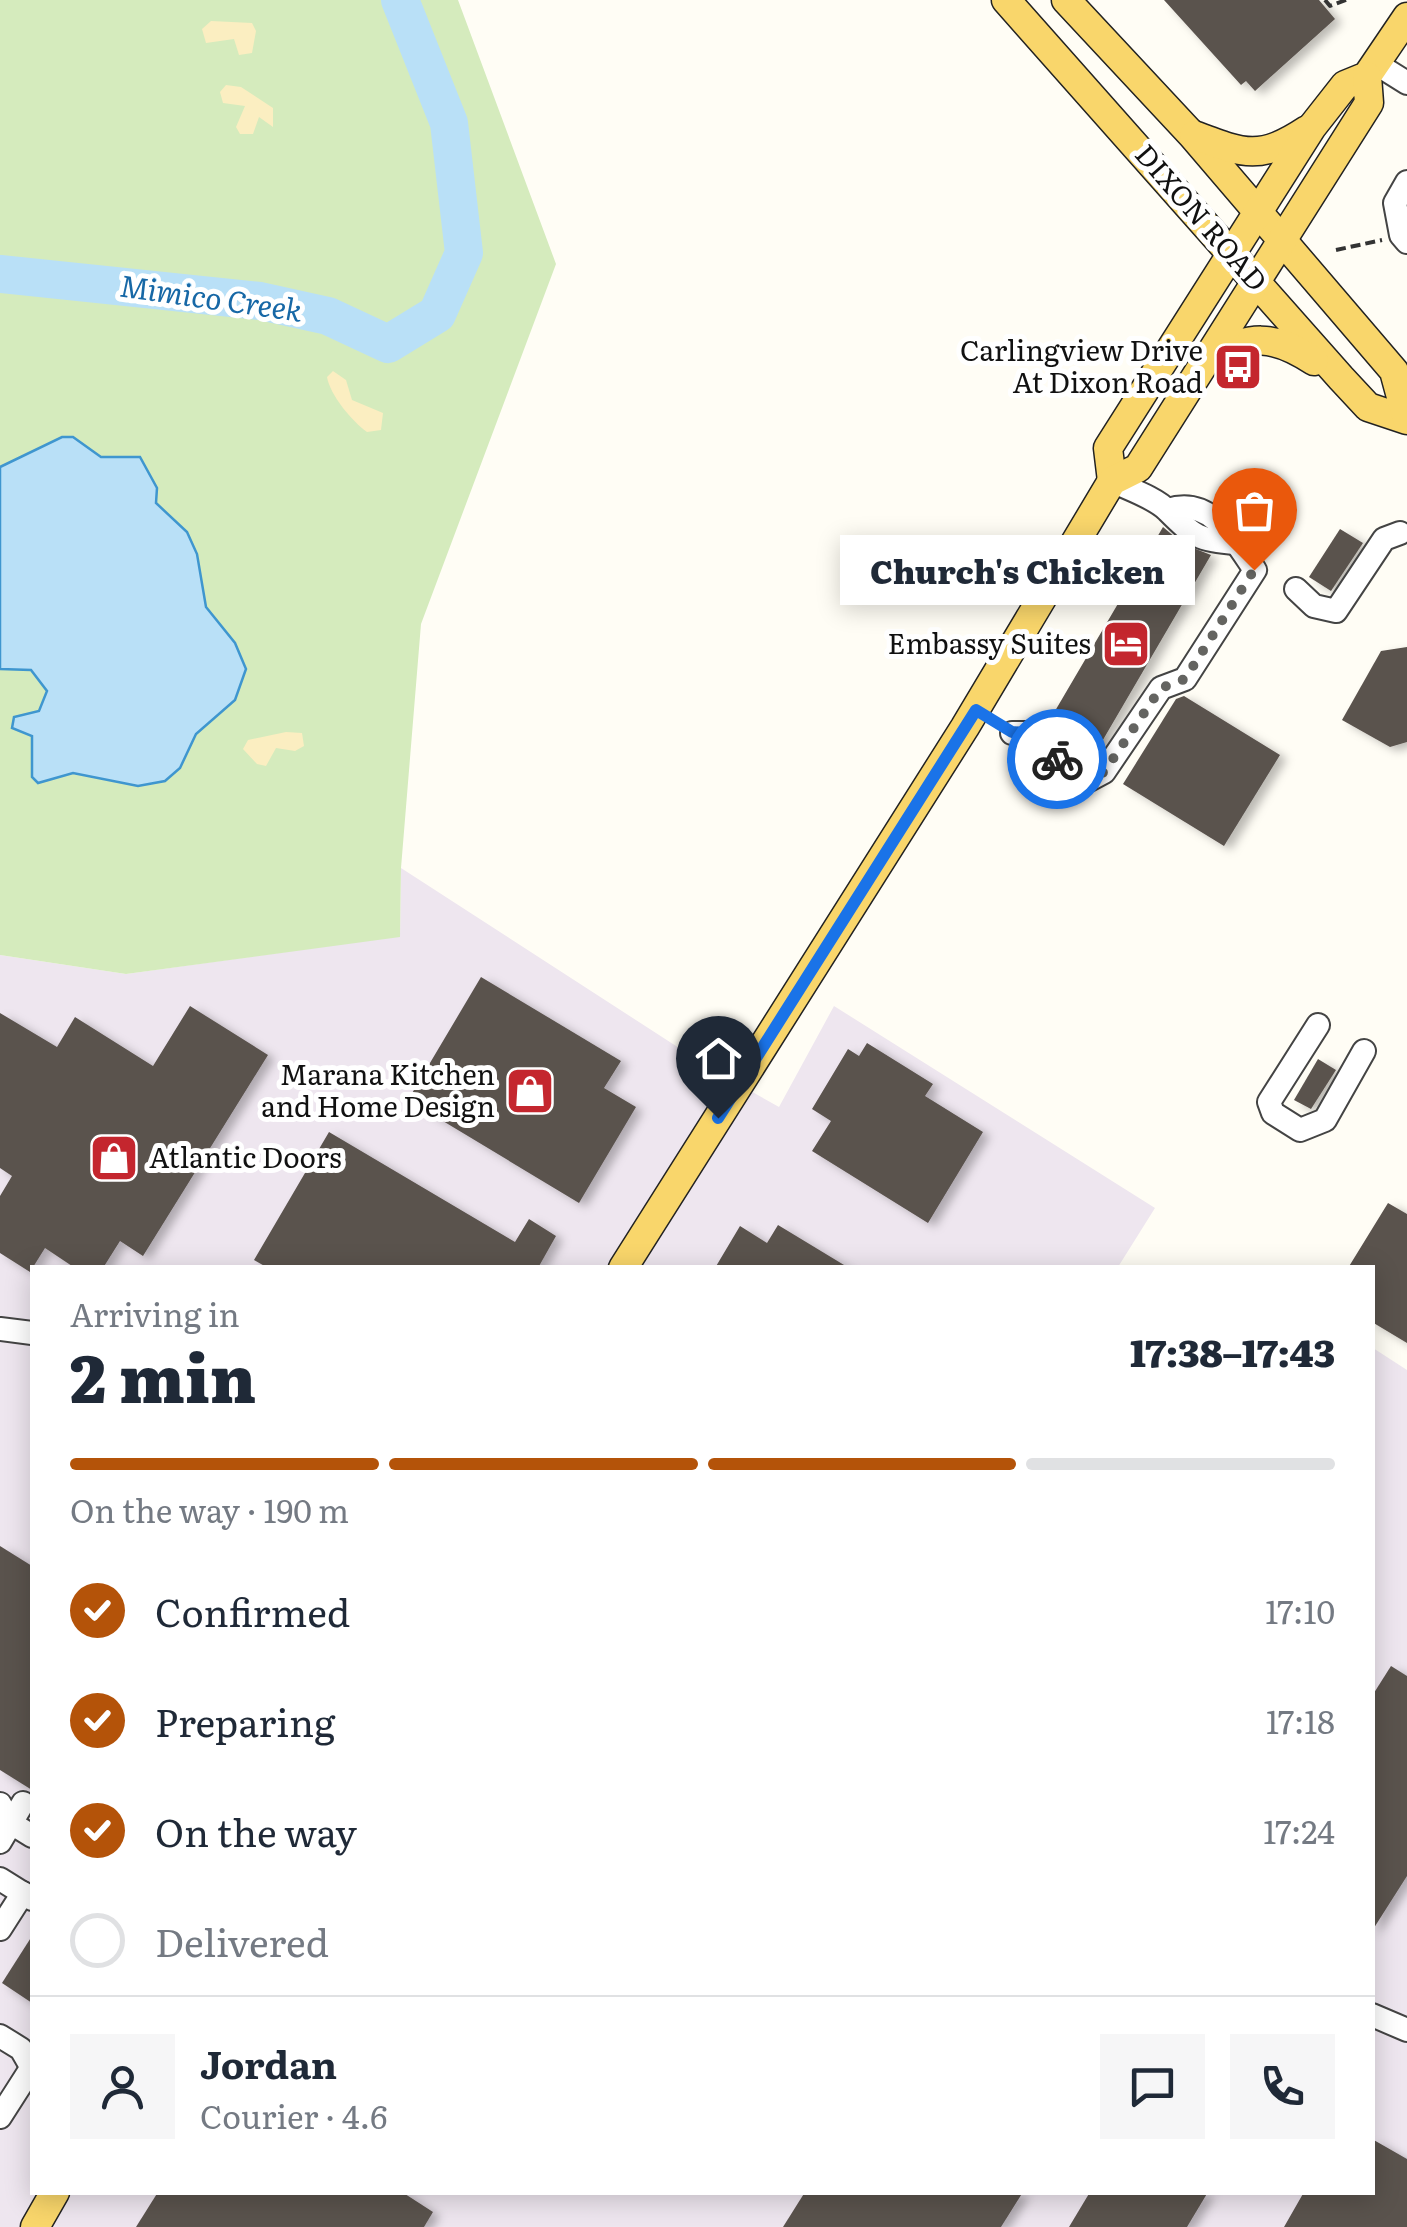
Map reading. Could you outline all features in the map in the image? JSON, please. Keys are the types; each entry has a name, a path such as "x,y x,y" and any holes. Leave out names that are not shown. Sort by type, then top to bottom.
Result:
{"main road":[{"name":"DIXON ROAD","path":"1006,0 1340,378 1368,407 1407,419"},
{"name":"DIXON ROAD","path":"1066,0 1192,135 1394,370 1407,419"},
{"path":"1112,481 1108,448 1312,127 1345,85 1371,70 1407,17"},
{"path":"625,1265 976,710 1112,481 1138,468 1368,103 1371,70"},
{"path":"1192,135 1242,154 1271,151 1312,127"},
{"path":"1205,358 1237,343 1277,339 1340,378"},
{"path":"36,2227 53,2195"}],"street":[{"path":"1371,70 1407,83"},
{"path":"1404,239 1395,204 1407,182"},
{"path":"976,710 1012,732 1019,744 1042,758 1056,759 1089,780 1104,772 1161,688 1185,679 1253,577 1254,570 1236,543 1205,541 1176,523 1168,510 1112,481"},
{"path":"1296,590 1314,606 1336,611 1384,539 1400,533"},
{"path":"1318,1025 1269,1102 1284,1122 1300,1130 1325,1120 1364,1051"},
{"path":"0,1330 30,1333"},
{"path":"9,1818 30,1834"},
{"path":"0,1879 28,1896 0,1929"},
{"path":"1375,2016 1407,2030"},
{"path":"0,2036 21,2049 30,2065"},
{"path":"0,2117 30,2071"}],"path":[{"path":"1325,0 1330,6 1346,0"},
{"path":"1336,250 1404,239"}],"shaded area":[{"path":"401,868 710,1068 779,1107 834,1006 1155,1208 1119,1265 30,1265 30,2195 1375,2195 1375,1349 1407,1370 1407,2227 0,2227 0,955 126,974 400,936"}],"green space":[{"path":"0,0 458,0 556,264 421,624 401,868 400,937 126,974 0,955"}],"sand":[{"path":"211,21 252,23 256,31 252,53 239,55 234,39 206,43 202,29"},
{"path":"226,85 241,87 273,108 273,127 259,117 253,134 240,134 236,127 245,106 223,103 220,92"},
{"path":"333,371 346,380 352,400 383,413 381,430 367,432 342,407 327,377"},
{"path":"286,732 302,733 304,746 295,751 276,748 266,766 257,764 243,749 248,740"}],"water":[{"path":"62,437 73,437 101,457 140,457 157,488 156,503 187,532 197,554 206,607 235,643 246,669 235,700 196,734 180,768 165,781 138,786 73,773 38,783 32,777 32,736 12,728 14,717 39,711 47,691 31,670 0,669 0,467"}],"building":[{"path":"1164,0 1319,0 1335,19 1255,91 1246,81 1241,85"},
{"name":"Embassy Suites","path":"1163,527 1183,544 1211,555 1090,762 1045,728"},
{"path":"1340,529 1363,543 1331,591 1309,577"},
{"path":"1407,647 1407,742 1390,747 1342,720 1381,651"},
{"path":"1184,696 1280,755 1224,846 1123,784 1176,699"},
{"path":"481,977 621,1061 604,1088 636,1107 579,1203 408,1100"},
{"path":"190,1006 268,1055 143,1256 120,1241 105,1265 70,1265 45,1248 34,1265 30,1265 30,1272 0,1253 0,1196 12,1176 0,1168 0,1013 57,1047 75,1017 153,1066"},
{"path":"867,1043 933,1084 925,1096 983,1132 928,1223 812,1151 831,1121 812,1109 848,1049 859,1056"},
{"path":"1318,1059 1336,1070 1311,1109 1294,1100"},
{"path":"329,1132 515,1242 529,1219 556,1236 540,1265 263,1265 254,1260"},
{"path":"1388,1203 1407,1214 1407,1343 1375,1324 1375,1265 1350,1265"},
{"path":"778,1225 844,1265 717,1265 740,1226 767,1243"},
{"path":"0,1546 30,1565 30,1789 0,1770"},
{"path":"1391,1666 1407,1676 1407,1876 1375,1926 1375,1691"},
{"path":"30,1939 30,2002 2,1983"},
{"path":"1375,2141 1407,2159 1407,2227 1284,2227 1302,2195 1375,2195"},
{"path":"156,2195 407,2195 433,2212 424,2227 136,2227"},
{"path":"803,2195 1021,2195 1001,2227 783,2227"},
{"path":"1088,2195 1206,2195 1187,2227 1069,2227"}],"waterway":[{"name":"Mimico Creek","path":"0,274 260,301 328,316 388,344 437,314 464,253 449,123 400,0"}],"way so far":[{"path":"1057,759 1089,780 1104,772 1161,688 1185,679 1254,570"}],"place":[{"name":"Carlingview Drive At Dixon Road","path":"1238,367"},
{"name":"Church's Chicken","path":"1254,570"},
{"name":"Embassy Suites","path":"1126,644"},
{"name":"Marana Kitchen and Home Design","path":"530,1091"},
{"name":"Atlantic Doors","path":"114,1158"}],"route":[{"path":"718,1118 976,710 1012,732 1026,733 1057,759"}]}
